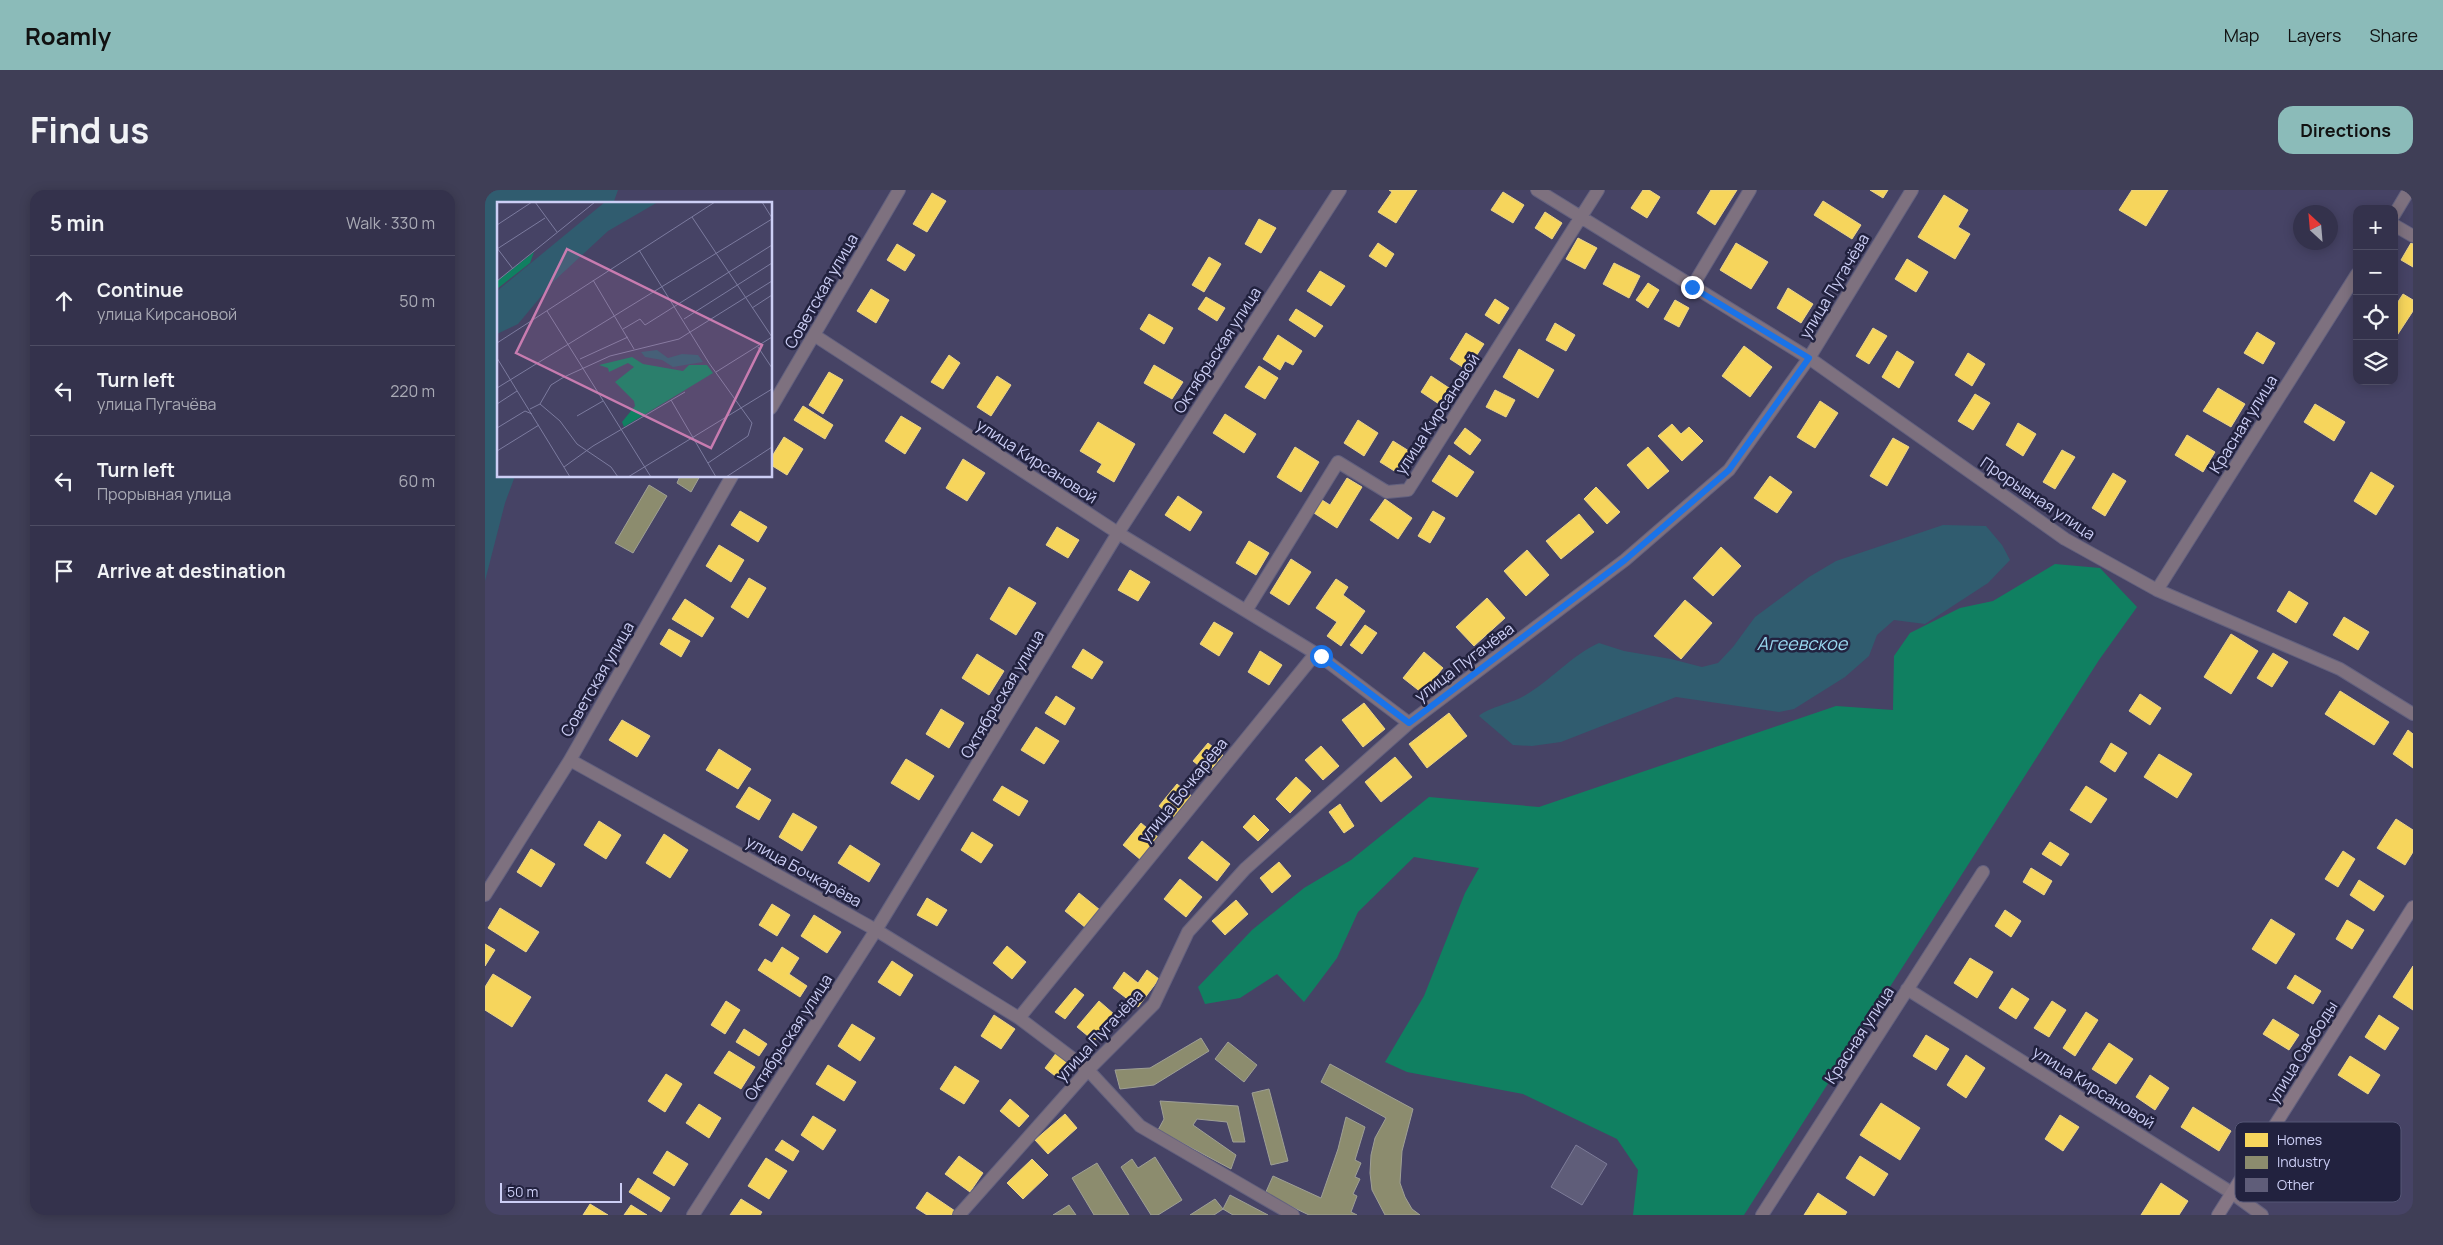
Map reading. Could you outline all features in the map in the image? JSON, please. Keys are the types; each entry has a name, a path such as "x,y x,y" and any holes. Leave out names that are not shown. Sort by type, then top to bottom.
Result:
{"main road":[{"name":"улица Свободы","path":"2277,1122 2413,907"},
{"name":"улица Свободы","path":"2218,1215 2235,1188"}],"street":[{"name":"Советская улица","path":"773,405 899,190"},
{"name":"Октябрьская улица","path":"693,1215 876,930 1118,533 1340,190"},
{"name":"Прорывная улица","path":"1537,190 1809,358 2065,539 2157,590 2340,669 2413,714"},
{"path":"1581,218 1598,190"},
{"path":"1692,287 1750,190"},
{"name":"улица Пугачёва","path":"959,1215 1088,1070 1154,1004 1188,932 1245,869 1409,723 1625,560 1729,470 1809,358 1912,190"},
{"path":"2398,208 2409,190"},
{"name":"улица Кирсановой","path":"1247,609 1338,462 1387,492 1408,490 1581,218"},
{"path":"2398,227 2413,236"},
{"name":"Красная улица","path":"2157,590 2353,280"},
{"name":"улица Кирсановой","path":"813,335 1118,533 1247,609 1316,653 1409,723"},
{"name":"Советская улица","path":"485,895 570,760 731,478"},
{"name":"улица Бочкарёва","path":"1019,1018 1316,653"},
{"name":"улица Бочкарёва","path":"570,760 876,930 1019,1018 1088,1070 1140,1126 1293,1215"},
{"name":"Красная улица","path":"1762,1215 1983,872"},
{"name":"улица Кирсановой","path":"1907,989 2235,1195"},
{"name":"улица Кирсановой","path":"2245,1202 2263,1215"}],"green space":[{"path":"2055,564 2100,568 2137,607 2099,660 1744,1215 1633,1215 1638,1170 1617,1139 1523,1094 1407,1072 1385,1062 1424,996 1465,893 1479,868 1414,857 1358,912 1337,958 1304,1002 1277,974 1240,998 1205,1004 1198,987 1252,930 1304,888 1351,860 1429,797 1539,807 1836,706 1893,710 1894,656 1910,633 1960,608 1993,601"}],"water":[{"path":"485,190 618,190 614,202 497,202 497,478 514,478 505,503 485,581"},
{"name":"Агеевское","path":"1943,525 1986,526 2002,545 2010,560 1988,583 1925,624 1894,620 1877,635 1869,656 1845,677 1794,709 1779,712 1676,697 1561,742 1532,746 1513,745 1479,716 1532,691 1579,655 1599,643 1624,651 1671,659 1702,667 1718,663 1733,647 1755,617 1809,577 1836,561"}],"building: Homes":[{"path":"1389,190 1417,190 1396,223 1378,212 1392,192"},
{"path":"1643,190 1649,190 1660,197 1647,218 1631,208"},
{"path":"1711,190 1737,190 1715,225 1697,213"},
{"path":"1870,190 1888,190 1883,198"},
{"path":"2132,190 2168,190 2146,226 2119,210"},
{"path":"1503,192 1524,205 1513,223 1491,210"},
{"path":"932,193 946,201 927,232 913,224"},
{"path":"1944,195 1968,210 1958,227 1970,234 1955,259 1918,237"},
{"path":"1823,201 1861,225 1852,239 1814,215"},
{"path":"1545,212 1562,223 1552,239 1535,228"},
{"path":"1259,219 1276,228 1261,253 1245,244"},
{"path":"1578,238 1597,248 1585,269 1566,259"},
{"path":"1378,243 1394,254 1386,267 1369,256"},
{"path":"1736,243 1768,262 1751,289 1720,270"},
{"path":"2411,243 2413,244 2413,267 2401,260"},
{"path":"897,244 915,255 905,271 887,260"},
{"path":"1209,257 1221,264 1204,292 1192,285"},
{"path":"1907,259 1928,272 1916,292 1895,279"},
{"path":"1614,263 1640,276 1629,298 1603,284"},
{"path":"1320,271 1345,286 1331,306 1307,291"},
{"path":"1648,283 1659,290 1648,308 1636,300"},
{"path":"1788,288 1813,304 1801,323 1777,308"},
{"path":"871,289 889,300 876,323 857,311"},
{"path":"2403,294 2413,300 2413,311 2398,334 2398,302"},
{"path":"1206,297 1225,308 1217,321 1198,309"},
{"path":"1495,299 1509,308 1499,324 1485,315"},
{"path":"1675,300 1689,308 1679,327 1664,319"},
{"path":"1296,309 1323,326 1315,337 1289,320"},
{"path":"1149,314 1173,328 1164,344 1140,329"},
{"path":"1555,323 1575,335 1566,351 1546,340"},
{"path":"1873,328 1887,336 1869,364 1856,356"},
{"path":"2257,332 2275,343 2263,364 2244,353"},
{"path":"1466,333 1484,344 1467,370 1450,359"},
{"path":"1278,335 1302,351 1293,365 1285,361 1280,370 1263,359"},
{"path":"1744,346 1772,367 1750,397 1722,376"},
{"path":"1519,349 1554,370 1538,398 1503,377"},
{"path":"1897,351 1914,362 1899,388 1882,377"},
{"path":"1968,353 1985,364 1972,386 1955,375"},
{"path":"949,355 960,363 943,389 931,382"},
{"path":"1154,365 1183,382 1172,399 1144,383"},
{"path":"1259,366 1278,378 1265,399 1245,387"},
{"path":"829,372 843,380 823,414 809,405"},
{"path":"997,376 1011,385 991,416 977,407"},
{"path":"1431,376 1452,390 1442,406 1421,392"},
{"path":"2218,388 2245,404 2231,427 2203,411"},
{"path":"1495,390 1515,400 1506,417 1486,407"},
{"path":"1975,394 1990,403 1973,430 1958,421"},
{"path":"1820,401 1838,413 1815,448 1797,437"},
{"path":"2315,404 2345,422 2334,441 2304,422"},
{"path":"803,406 833,425 825,439 794,420"},
{"path":"1225,414 1256,434 1244,453 1213,433"},
{"path":"901,416 921,428 905,454 885,441"},
{"path":"1358,420 1378,433 1364,456 1344,443"},
{"path":"1098,422 1135,444 1114,482 1097,472 1102,464 1080,451"},
{"path":"2018,423 2036,434 2023,456 2006,445"},
{"path":"1672,424 1681,434 1689,427 1703,441 1682,461 1658,436"},
{"path":"1465,428 1481,440 1470,455 1454,443"},
{"path":"2187,435 2215,452 2203,472 2175,455"},
{"path":"784,437 803,449 787,475 773,466 773,455"},
{"path":"1893,438 1909,447 1887,486 1870,476"},
{"path":"1393,441 1409,451 1396,472 1380,462"},
{"path":"1295,447 1319,462 1301,492 1277,477"},
{"path":"1648,447 1669,471 1648,489 1627,465"},
{"path":"2062,450 2075,457 2055,489 2043,482"},
{"path":"1449,455 1474,472 1457,497 1432,481"},
{"path":"963,459 985,473 967,501 946,488"},
{"path":"2371,472 2394,486 2376,515 2354,501"},
{"path":"2113,473 2126,481 2105,516 2092,508"},
{"path":"1770,476 1792,492 1777,513 1754,498"},
{"path":"1347,478 1362,487 1337,528 1314,513 1322,500 1330,505"},
{"path":"1596,487 1620,512 1607,524 1584,499"},
{"path":"1178,496 1202,512 1190,531 1165,515"},
{"path":"1385,499 1412,518 1398,539 1370,520"},
{"path":"740,511 767,527 758,542 731,525"},
{"path":"1433,511 1445,518 1430,543 1418,536"},
{"path":"1579,514 1594,532 1561,559 1546,541"},
{"path":"1057,527 1079,540 1068,558 1046,545"},
{"path":"1249,541 1269,553 1256,575 1236,563"},
{"path":"719,545 744,560 731,582 706,566"},
{"path":"1721,547 1741,566 1713,596 1693,578"},
{"path":"1527,550 1549,575 1526,596 1504,571"},
{"path":"1291,559 1311,572 1289,605 1270,593"},
{"path":"1130,570 1150,582 1138,601 1118,590"},
{"path":"749,578 766,588 748,618 731,607"},
{"path":"1336,579 1348,587 1343,595 1365,611 1341,646 1327,636 1337,622 1316,608"},
{"path":"1009,587 1036,603 1016,635 990,619"},
{"path":"2289,591 2308,603 2296,623 2277,611"},
{"path":"1487,598 1505,618 1474,646 1456,627"},
{"path":"685,599 714,618 702,637 672,619"},
{"path":"1685,600 1712,623 1681,659 1654,636"},
{"path":"2344,617 2369,632 2358,650 2333,635"},
{"path":"1214,622 1233,633 1219,656 1200,644"},
{"path":"1365,625 1377,633 1362,654 1350,645"},
{"path":"669,629 690,641 681,657 660,644"},
{"path":"2231,634 2258,651 2231,694 2204,677"},
{"path":"1083,649 1103,662 1092,679 1072,667"},
{"path":"1260,651 1282,665 1269,685 1248,672"},
{"path":"1424,652 1443,668 1422,693 1403,678"},
{"path":"2273,653 2288,662 2272,687 2257,678"},
{"path":"977,654 1004,671 989,695 962,678"},
{"path":"2340,691 2389,722 2374,745 2325,714"},
{"path":"2140,694 2161,708 2150,725 2129,711"},
{"path":"1056,696 1075,708 1065,725 1045,713"},
{"path":"1364,703 1385,729 1363,747 1342,720"},
{"path":"941,709 964,723 949,748 926,734"},
{"path":"1449,713 1467,736 1427,768 1409,744"},
{"path":"622,720 650,736 637,757 609,740"},
{"path":"1036,727 1059,741 1044,764 1021,750"},
{"path":"2408,730 2413,734 2413,768 2393,754"},
{"path":"1208,743 1223,755 1208,773 1193,761"},
{"path":"2111,743 2127,753 2115,772 2100,762"},
{"path":"1321,746 1339,766 1323,780 1305,760"},
{"path":"719,749 751,769 738,789 706,770"},
{"path":"2159,754 2192,774 2177,798 2144,777"},
{"path":"1395,757 1412,777 1381,802 1365,782"},
{"path":"906,759 934,776 919,800 891,783"},
{"path":"1296,777 1311,791 1290,813 1276,799"},
{"path":"1177,784 1194,798 1176,820 1159,806"},
{"path":"1002,786 1028,801 1019,816 993,800"},
{"path":"2086,786 2107,799 2091,823 2070,810"},
{"path":"749,787 771,800 759,820 736,807"},
{"path":"1340,804 1354,826 1344,833 1329,812"},
{"path":"793,813 817,827 802,851 779,837"},
{"path":"1254,815 1269,830 1258,841 1243,827"},
{"path":"2396,819 2413,830 2413,852 2405,865 2377,848"},
{"path":"599,821 621,835 606,859 584,845"},
{"path":"1141,823 1159,838 1141,860 1123,845"},
{"path":"972,832 993,845 981,863 961,850"},
{"path":"664,834 688,850 670,878 646,863"},
{"path":"1202,841 1230,864 1217,881 1188,858"},
{"path":"2050,842 2069,854 2061,866 2042,854"},
{"path":"850,845 880,864 869,882 838,863"},
{"path":"531,849 555,864 541,887 517,872"},
{"path":"2343,851 2355,859 2338,887 2325,879"},
{"path":"1279,862 1291,876 1272,893 1260,878"},
{"path":"2031,868 2052,881 2044,895 2023,882"},
{"path":"1180,879 1202,897 1186,917 1164,899"},
{"path":"2359,880 2384,896 2374,911 2350,895"},
{"path":"1079,893 1100,910 1086,928 1065,911"},
{"path":"927,898 947,910 937,926 917,915"},
{"path":"1236,900 1248,914 1225,935 1212,921"},
{"path":"772,904 790,915 777,936 759,925"},
{"path":"500,908 539,932 526,952 488,928"},
{"path":"2005,910 2021,921 2011,937 1995,926"},
{"path":"814,915 841,932 827,953 801,936"},
{"path":"2271,919 2295,934 2276,964 2252,949"},
{"path":"2347,920 2364,930 2352,949 2336,939"},
{"path":"485,944 495,950 485,966"},
{"path":"1007,946 1026,962 1012,979 993,963"},
{"path":"782,947 799,958 789,974 807,986 800,997 758,970 765,959 772,963"},
{"path":"1970,958 1993,972 1977,998 1954,983"},
{"path":"892,961 913,975 900,996 878,982"},
{"path":"2413,966 2413,1010 2393,997"},
{"path":"1147,970 1159,979 1138,1007 1113,988 1124,972 1138,983"},
{"path":"493,974 531,997 512,1027 485,1010 485,987"},
{"path":"2295,975 2321,991 2313,1004 2287,988"},
{"path":"1075,988 1084,995 1065,1019 1055,1012"},
{"path":"2012,988 2029,999 2016,1019 1999,1008"},
{"path":"726,1001 740,1010 725,1034 711,1025"},
{"path":"1099,1001 1115,1015 1094,1041 1077,1027"},
{"path":"2052,1001 2066,1010 2049,1037 2034,1028"},
{"path":"2086,1012 2098,1020 2075,1056 2063,1048"},
{"path":"994,1015 1015,1029 1001,1049 981,1036"},
{"path":"2379,1015 2399,1028 2385,1050 2365,1037"},
{"path":"2273,1019 2299,1035 2289,1050 2263,1034"},
{"path":"852,1024 875,1038 860,1061 838,1046"},
{"path":"744,1029 767,1044 759,1056 736,1042"},
{"path":"1926,1035 1949,1049 1936,1070 1913,1056"},
{"path":"2109,1043 2133,1059 2116,1084 2092,1069"},
{"path":"729,1051 755,1067 741,1089 714,1073"},
{"path":"1057,1052 1072,1063 1059,1079 1045,1068"},
{"path":"1966,1055 1985,1068 1966,1098 1947,1085"},
{"path":"2350,1056 2380,1075 2368,1094 2338,1075"},
{"path":"828,1065 856,1082 844,1101 816,1084"},
{"path":"955,1066 979,1081 964,1104 940,1089"},
{"path":"666,1074 682,1084 665,1112 648,1101"},
{"path":"2150,1075 2169,1088 2155,1110 2136,1097"},
{"path":"1010,1099 1029,1116 1019,1127 1000,1111"},
{"path":"1881,1103 1920,1128 1900,1160 1860,1135"},
{"path":"699,1104 721,1118 709,1138 686,1123"},
{"path":"2193,1107 2231,1131 2219,1151 2181,1127"},
{"path":"1065,1114 1077,1128 1048,1154 1035,1140"},
{"path":"2060,1115 2079,1127 2063,1151 2045,1139"},
{"path":"813,1116 836,1130 823,1150 801,1135"},
{"path":"782,1140 799,1151 793,1161 775,1150"},
{"path":"667,1151 688,1164 674,1186 653,1173"},
{"path":"959,1156 983,1173 970,1192 945,1174"},
{"path":"1860,1156 1888,1174 1874,1196 1846,1178"},
{"path":"766,1158 787,1171 769,1199 748,1186"},
{"path":"1032,1159 1048,1175 1023,1199 1007,1183"},
{"path":"638,1178 670,1198 661,1212 629,1192"},
{"path":"2161,1183 2188,1201 2179,1215 2141,1215"},
{"path":"927,1192 955,1211 952,1215 927,1215 916,1208"},
{"path":"1818,1193 1847,1212 1845,1215 1804,1215"},
{"path":"741,1199 762,1212 760,1215 730,1215"},
{"path":"590,1204 608,1215 583,1215"},
{"path":"631,1205 647,1215 624,1215"}],"building: Industry":[{"path":"679,478 699,478 691,492 677,483"},
{"path":"649,485 667,496 633,553 615,543"},
{"path":"1201,1038 1209,1051 1154,1085 1120,1089 1115,1070 1150,1068"},
{"path":"1228,1042 1257,1065 1244,1082 1215,1059"},
{"path":"1330,1064 1413,1109 1402,1151 1400,1183 1412,1209 1420,1215 1385,1215 1372,1190 1370,1173 1371,1155 1375,1138 1386,1118 1321,1082"},
{"path":"1269,1089 1288,1161 1271,1165 1252,1093"},
{"path":"1160,1101 1238,1106 1245,1142 1233,1142 1227,1122 1197,1119 1193,1125 1236,1155 1231,1169 1158,1130 1164,1119"},
{"path":"1346,1117 1365,1127 1355,1160 1361,1163 1355,1177 1360,1179 1353,1194 1357,1196 1351,1212 1357,1215 1309,1215 1265,1194 1273,1176 1321,1198 1338,1149"},
{"path":"1155,1157 1182,1200 1158,1215 1151,1215 1121,1167 1132,1159 1138,1168"},
{"path":"1097,1163 1129,1215 1094,1215 1072,1178"},
{"path":"1230,1195 1268,1215 1233,1215 1223,1209"},
{"path":"1215,1199 1223,1209 1214,1215 1190,1215"},
{"path":"1069,1205 1076,1215 1053,1215"}],"building: Other":[{"path":"1576,1145 1607,1164 1582,1205 1551,1187"}],"route":[{"path":"1321,656 1409,723 1625,560 1729,470 1809,358 1692,287"}]}
